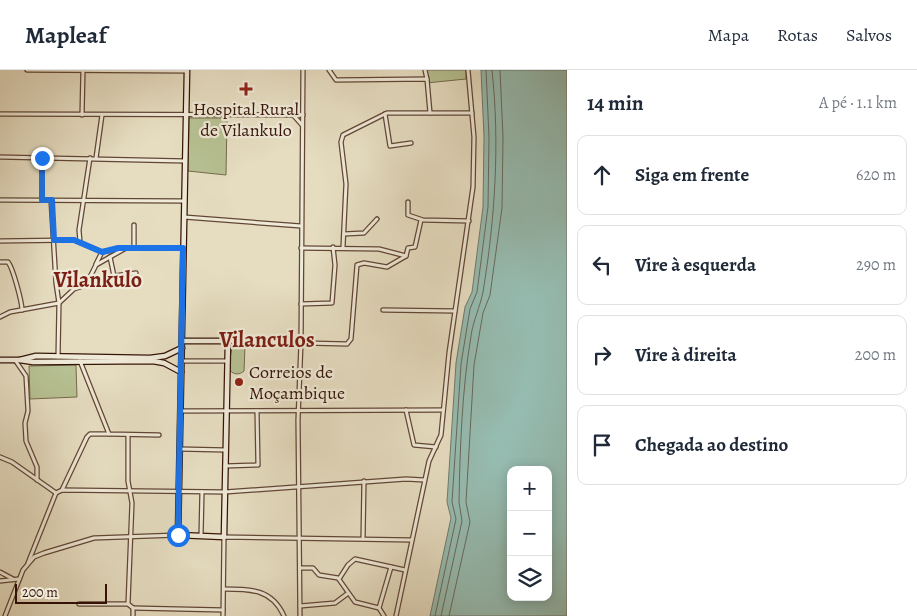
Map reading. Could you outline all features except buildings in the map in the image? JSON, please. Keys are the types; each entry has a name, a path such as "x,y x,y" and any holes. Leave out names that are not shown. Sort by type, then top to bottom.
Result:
{"main road":[{"path":"182,341 228,341 224,536 178,535 187,71"},
{"path":"0,360 31,359 38,356 58,358 159,358 182,348"},
{"path":"38,356 38,362"},
{"path":"31,359 38,362 154,361 164,363 181,372"}],"street":[{"path":"26,70 187,71"},
{"path":"82,115 83,70"},
{"path":"300,616 298,487 303,70"},
{"path":"329,70 336,80 426,80"},
{"path":"426,70 430,113"},
{"path":"396,616 424,480 429,461 440,439 455,311 469,221 474,175 472,113 468,70"},
{"path":"343,247 346,184 341,138 346,132 385,114 472,113"},
{"path":"0,114 302,115"},
{"path":"385,114 390,146 411,143"},
{"path":"96,158 102,115"},
{"path":"294,115 302,125"},
{"path":"0,157 185,161"},
{"path":"42,158 42,200"},
{"path":"74,240 79,230 85,200 90,158"},
{"path":"0,200 184,201"},
{"path":"52,200 56,284 59,303 58,358"},
{"path":"408,202 408,215 421,220 469,221"},
{"path":"184,217 302,226"},
{"path":"344,234 364,233 377,219"},
{"path":"228,341 347,344 351,339 357,265 364,263 387,266 406,256 408,248 415,247 421,220"},
{"path":"134,225 134,248"},
{"path":"79,230 80,242"},
{"path":"0,241 74,240 102,252 126,248 183,248"},
{"path":"301,304 332,303 335,265 333,247"},
{"path":"301,248 343,247 383,249 406,256"},
{"path":"96,265 126,248"},
{"path":"86,283 102,252"},
{"path":"110,257 114,276"},
{"path":"0,262 8,262 12,267 14,283 22,298 22,310"},
{"path":"0,317 10,312 59,303 74,288 86,283 136,273"},
{"path":"383,310 455,311"},
{"path":"17,360 26,376 28,411 25,423 26,441 37,467 37,480"},
{"path":"80,361 109,434"},
{"path":"182,361 227,361"},
{"path":"181,410 443,410"},
{"path":"406,410 414,445 436,447"},
{"path":"225,466 258,465 257,411"},
{"path":"62,490 79,458 87,436 90,434 159,434"},
{"path":"128,435 131,535 128,604"},
{"path":"180,450 225,450"},
{"path":"0,456 12,462 56,493"},
{"path":"5,616 56,493 62,490 225,492 406,478 424,480"},
{"path":"363,539 364,481"},
{"path":"201,536 202,492"},
{"path":"28,562 44,553 87,539 131,535 178,535"},
{"path":"223,616 224,536 411,540"},
{"path":"339,579 348,565 355,559 405,570"},
{"path":"379,608 391,567"},
{"path":"300,568 313,568 319,575 339,579"},
{"path":"0,572 14,580"},
{"path":"0,581 19,579"},
{"path":"339,579 347,594 356,603 379,608 384,616"},
{"path":"224,590 250,590 270,596 277,602 284,616"},
{"path":"300,606 335,603 347,594"},
{"path":"79,604 128,604 133,608 223,610"},
{"path":"133,608 133,616"}],"green space":[{"path":"426,70 466,70 466,79 426,83"},
{"path":"189,118 227,118 226,175 188,171"},
{"path":"233,344 245,346 244,371 239,374 235,374 230,370"},
{"path":"76,365 77,397 30,399 29,366"}],"water":[{"path":"481,70 567,70 567,616 430,616 451,518 447,502 456,363 465,307 472,292 483,207 484,137"}],"place":[{"name":"Hospital Rural de Vilankulo","path":"246,89"},
{"name":"Correios de Moçambique","path":"239,382"}],"district":[{"name":"Vilankulo","path":"98,279"},
{"name":"Vilanculos","path":"267,339"}],"route":[{"path":"42,158 42,200 52,200 54,240 77,240 91,249 102,252 118,248 183,248 178,535"}]}
